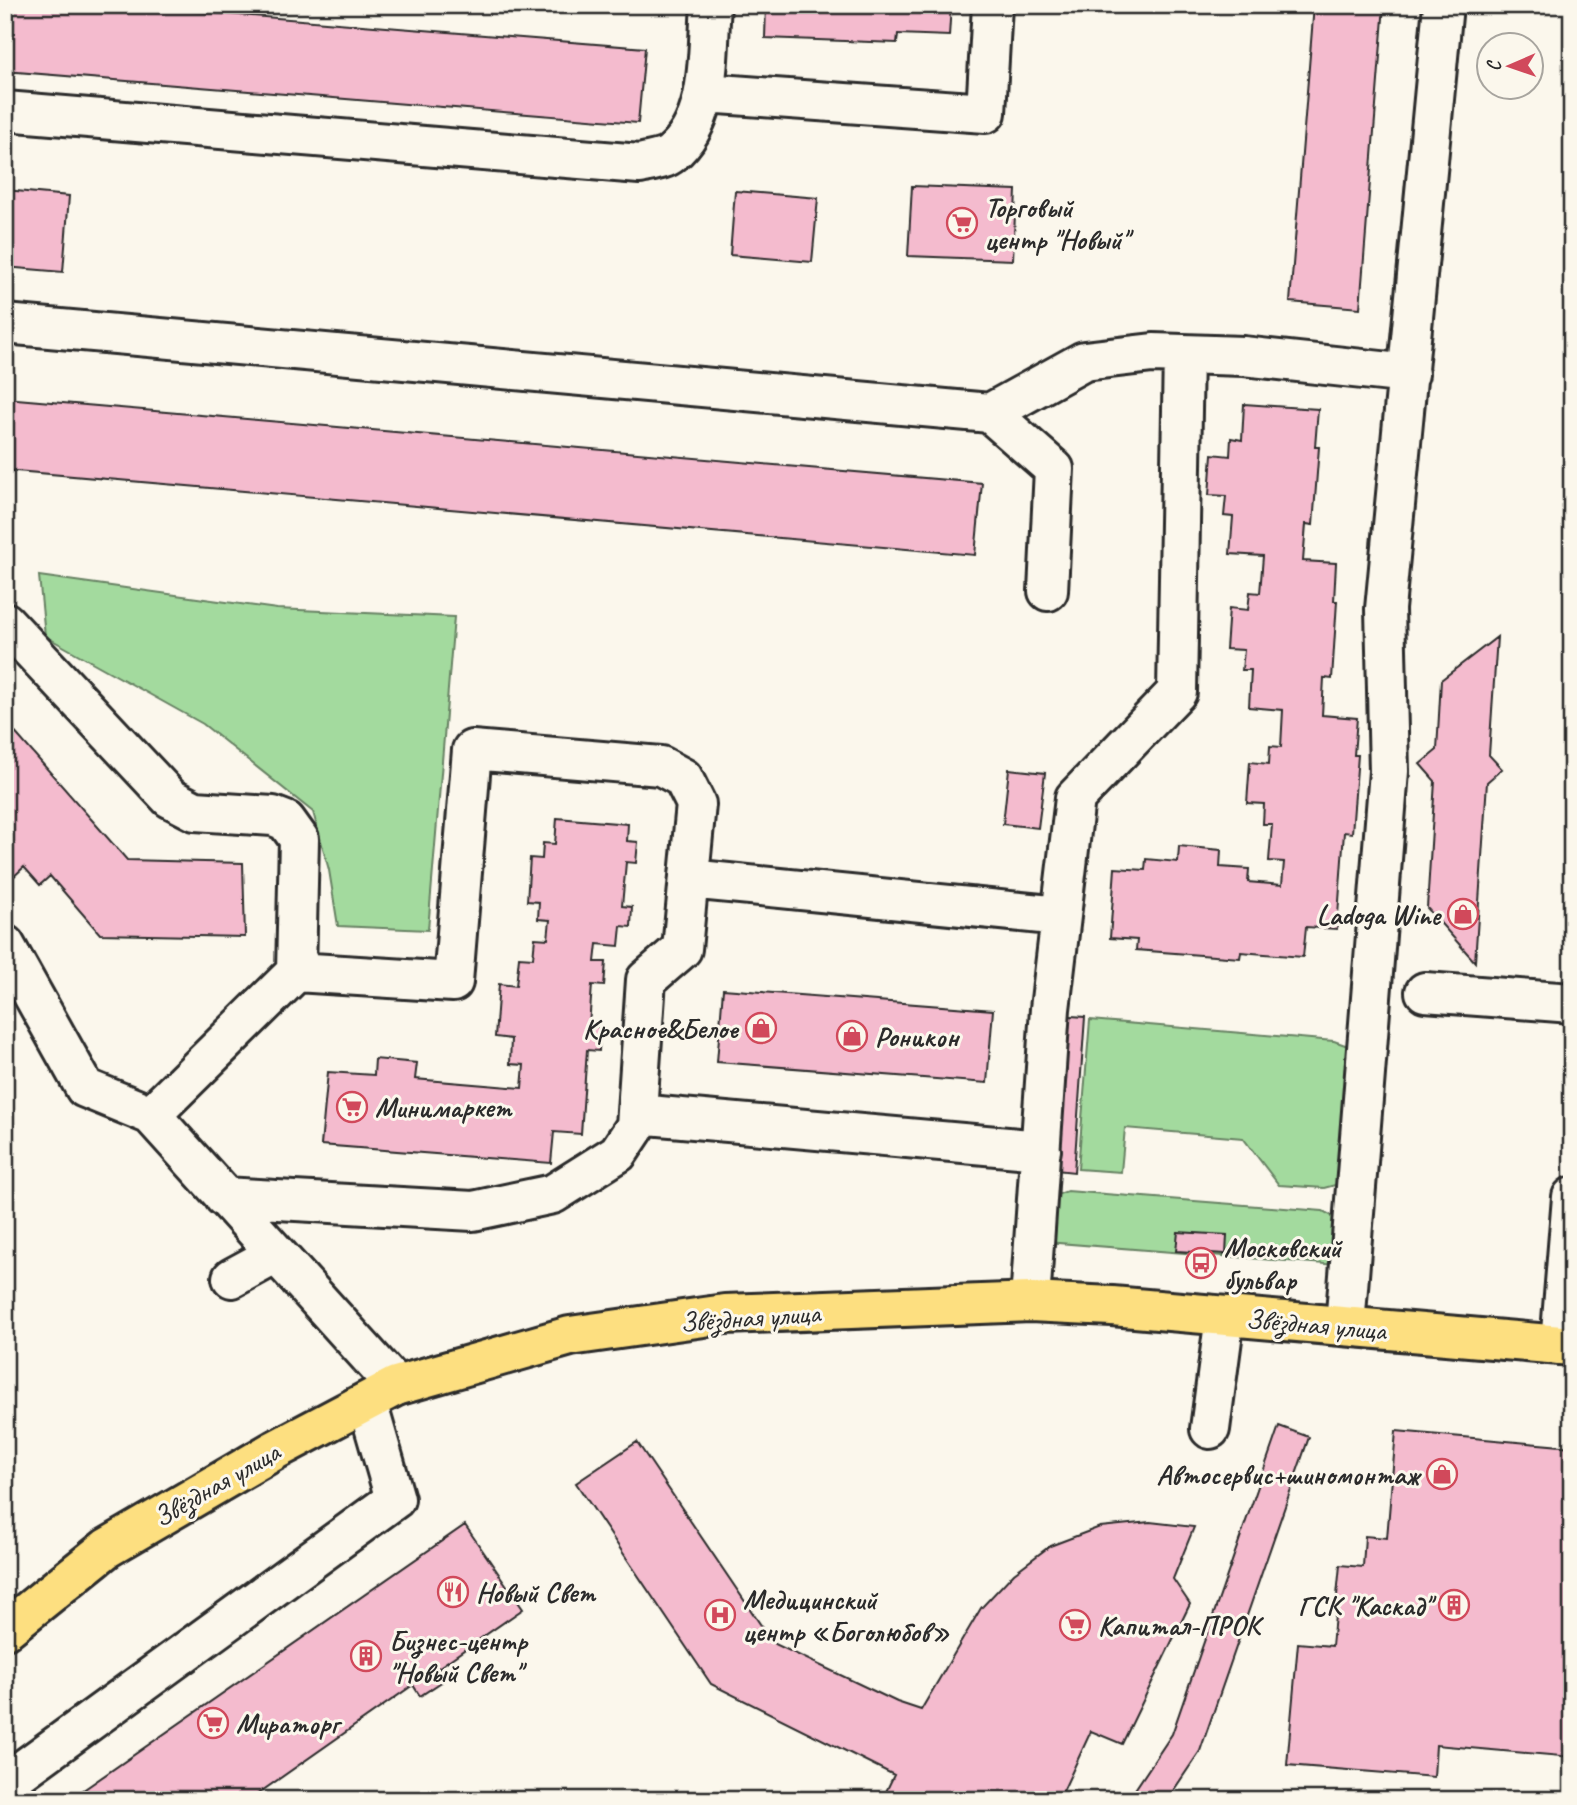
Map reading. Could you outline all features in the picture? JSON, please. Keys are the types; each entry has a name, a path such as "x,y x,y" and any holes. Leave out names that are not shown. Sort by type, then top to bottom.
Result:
{"main road":[{"name":"Звёздная улица","path":"5,1630 107,1548 275,1450 382,1394 505,1353 570,1336 725,1314 1031,1302 1112,1306 1566,1346"}],"street":[{"path":"5,111 640,164 670,155 693,128 705,93 711,5"},
{"path":"705,93 986,113 992,5"},
{"path":"1345,1326 1389,771 1385,609 1443,5"},
{"path":"5,324 990,413 1084,361 1153,353 1243,356 1409,373"},
{"path":"1031,1302 1050,1009 1075,798 1177,692 1183,354"},
{"path":"990,413 1054,470 1048,591"},
{"path":"5,622 170,798 195,811 273,816 286,821 299,839 296,972 150,1115"},
{"path":"224,1197 473,1211 553,1195 618,1153 636,1126 646,980 682,949 695,804 683,778 661,766 472,750 453,982 296,972"},
{"path":"689,879 1061,916"},
{"path":"5,945 85,1088 150,1115 276,1254 382,1394 395,1499 5,1783"},
{"path":"1425,992 1520,1006 1572,1003"},
{"path":"636,1114 1041,1150"},
{"path":"1566,1346 1572,1197"},
{"path":"232,1278 276,1254"},
{"path":"1210,1429 1225,1316"}],"green space":[{"path":"39,576 277,609 454,617 428,930 338,926 329,870 313,812 203,724 45,636"},
{"path":"1090,1020 1334,1041 1348,1046 1339,1184 1324,1188 1279,1185 1243,1138 1125,1128 1121,1172 1078,1169"},
{"path":"1067,1191 1323,1211 1336,1218 1337,1265 1046,1242 1054,1196"}],"building":[{"path":"5,5 118,5 645,48 638,123 5,71"},
{"path":"766,5 951,5 949,36 898,34 897,43 765,38"},
{"path":"1314,5 1384,5 1360,308 1290,302"},
{"name":"Торговый центр \"Новый\"","path":"912,186 1016,190 1013,260 908,256"},
{"path":"5,190 69,196 63,272 5,267"},
{"path":"735,191 818,198 812,262 730,255"},
{"path":"5,398 982,483 975,555 5,470"},
{"path":"1244,404 1318,409 1315,447 1319,447 1313,525 1306,524 1303,561 1336,563 1334,601 1337,601 1332,679 1324,678 1322,715 1357,718 1354,755 1358,755 1352,833 1344,832 1337,929 1306,927 1303,957 1241,952 1240,958 1136,950 1137,940 1110,938 1115,868 1145,870 1146,859 1178,862 1179,846 1221,850 1220,867 1249,869 1248,882 1282,885 1284,862 1269,861 1272,824 1263,824 1264,804 1247,803 1250,762 1269,764 1270,746 1281,747 1283,710 1249,707 1251,670 1242,670 1244,650 1226,649 1229,608 1248,610 1250,592 1260,593 1263,556 1230,554 1233,517 1224,516 1226,496 1209,495 1212,454 1230,456 1231,438 1242,440"},
{"path":"1497,637 1489,755 1502,769 1487,782 1475,962 1427,908 1435,781 1420,764 1437,750 1441,680"},
{"path":"5,721 127,860 243,863 245,937 100,934 50,876 40,885 24,867 10,880 5,875"},
{"path":"1009,769 1045,773 1038,828 1003,824"},
{"path":"557,818 628,824 627,841 638,842 636,863 626,862 622,906 632,907 631,927 621,926 619,946 597,944 595,962 606,962 604,986 592,985 589,1026 600,1027 599,1051 587,1050 581,1134 554,1132 551,1163 321,1145 328,1072 374,1075 375,1059 417,1063 415,1079 522,1088 524,1065 510,1064 511,1039 495,1037 499,984 516,986 519,957 533,958 535,938 548,939 550,920 538,919 539,902 527,901 530,858 542,859 543,843 555,844"},
{"path":"723,989 993,1010 987,1083 717,1062"},
{"path":"1056,1015 1085,1017 1074,1172 1047,1169"},
{"path":"1178,1232 1227,1235 1226,1254 1176,1251"},
{"path":"1279,1426 1309,1437 1200,1751 1167,1800 1128,1800 1172,1734"},
{"name":"ГСК \"Каскад\"","path":"1396,1431 1572,1447 1572,1757 1436,1745 1434,1777 1287,1765 1298,1643 1332,1646 1340,1565 1363,1567 1365,1536 1387,1538"},
{"name":"Капитал-ПРОК","path":"637,1442 773,1643 897,1702 921,1710 981,1608 1014,1573 1050,1546 1100,1527 1150,1522 1194,1527 1173,1579 1190,1604 1122,1744 1091,1731 1059,1800 882,1800 894,1775 711,1684 576,1483"},
{"name":"Бизнес-центр \"Новый Свет\"","path":"465,1525 523,1609 438,1668 446,1679 420,1696 413,1685 249,1800 69,1800"}],"place":[{"name":"Торговый центр \"Новый\"","path":"962,223"},
{"name":"Ladoga Wine","path":"1463,914"},
{"name":"Красное&Белое","path":"761,1028"},
{"name":"Роникон","path":"852,1036"},
{"name":"Минимаркет","path":"352,1107"},
{"name":"Московский бульвар","path":"1201,1263"},
{"name":"Автосервис+шиномонтаж","path":"1442,1474"},
{"name":"Новый Свет","path":"453,1592"},
{"name":"ГСК \"Каскад\"","path":"1454,1605"},
{"name":"Медицинский центр «Боголюбов»","path":"720,1615"},
{"name":"Капитал-ПРОК","path":"1075,1625"},
{"name":"Бизнес-центр \"Новый Свет\"","path":"366,1656"},
{"name":"Мираторг","path":"213,1723"}]}
